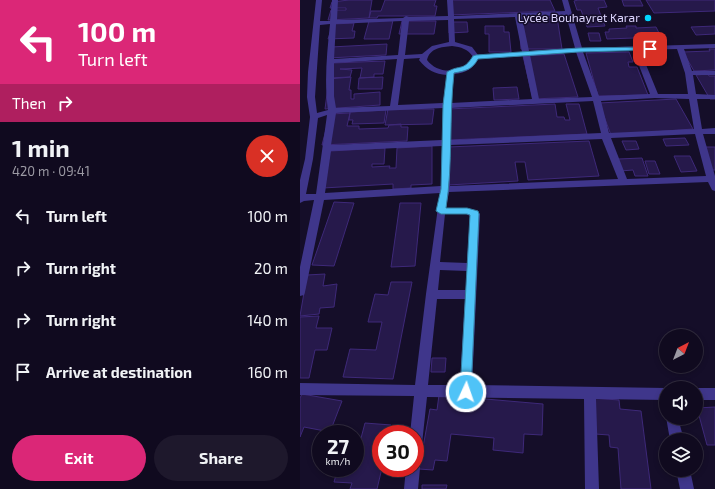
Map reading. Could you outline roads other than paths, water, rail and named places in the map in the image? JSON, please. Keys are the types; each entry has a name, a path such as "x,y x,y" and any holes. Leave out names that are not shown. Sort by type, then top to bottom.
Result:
{"street":[{"path":"319,0 312,72 311,97 314,117 309,159 300,199 320,196 445,189 624,183 714,182 698,132 694,96 689,73 680,47"},
{"path":"300,292 320,196 328,148 332,111 330,96 330,61 335,0"},
{"path":"449,43 450,0"},
{"path":"565,0 579,50 596,98 606,137 624,183"},
{"path":"316,23 406,18 568,13"},
{"path":"518,15 536,102"},
{"path":"394,108 406,18"},
{"path":"330,61 424,56 431,49 449,43 466,47 471,50 476,57"},
{"path":"476,57 579,50 636,50 715,46"},
{"path":"636,50 655,96"},
{"path":"424,56 425,64 429,68 442,72 466,69 471,65 476,57"},
{"path":"417,425 431,294 445,189 447,105 451,72"},
{"path":"689,73 715,73"},
{"path":"314,117 332,111 447,105 655,96 715,97"},
{"path":"328,148 606,137 715,131"},
{"path":"441,211 467,211 475,214 466,392"},
{"path":"435,266 472,267"},
{"path":"431,294 470,295"},
{"path":"300,389 659,394"},
{"path":"590,393 592,489"},
{"path":"703,394 715,394"},
{"path":"410,489 412,477"},
{"path":"684,477 687,489"}],"place":[{"name":"Lycée Bouhayret Karar","path":"648,18"}]}
